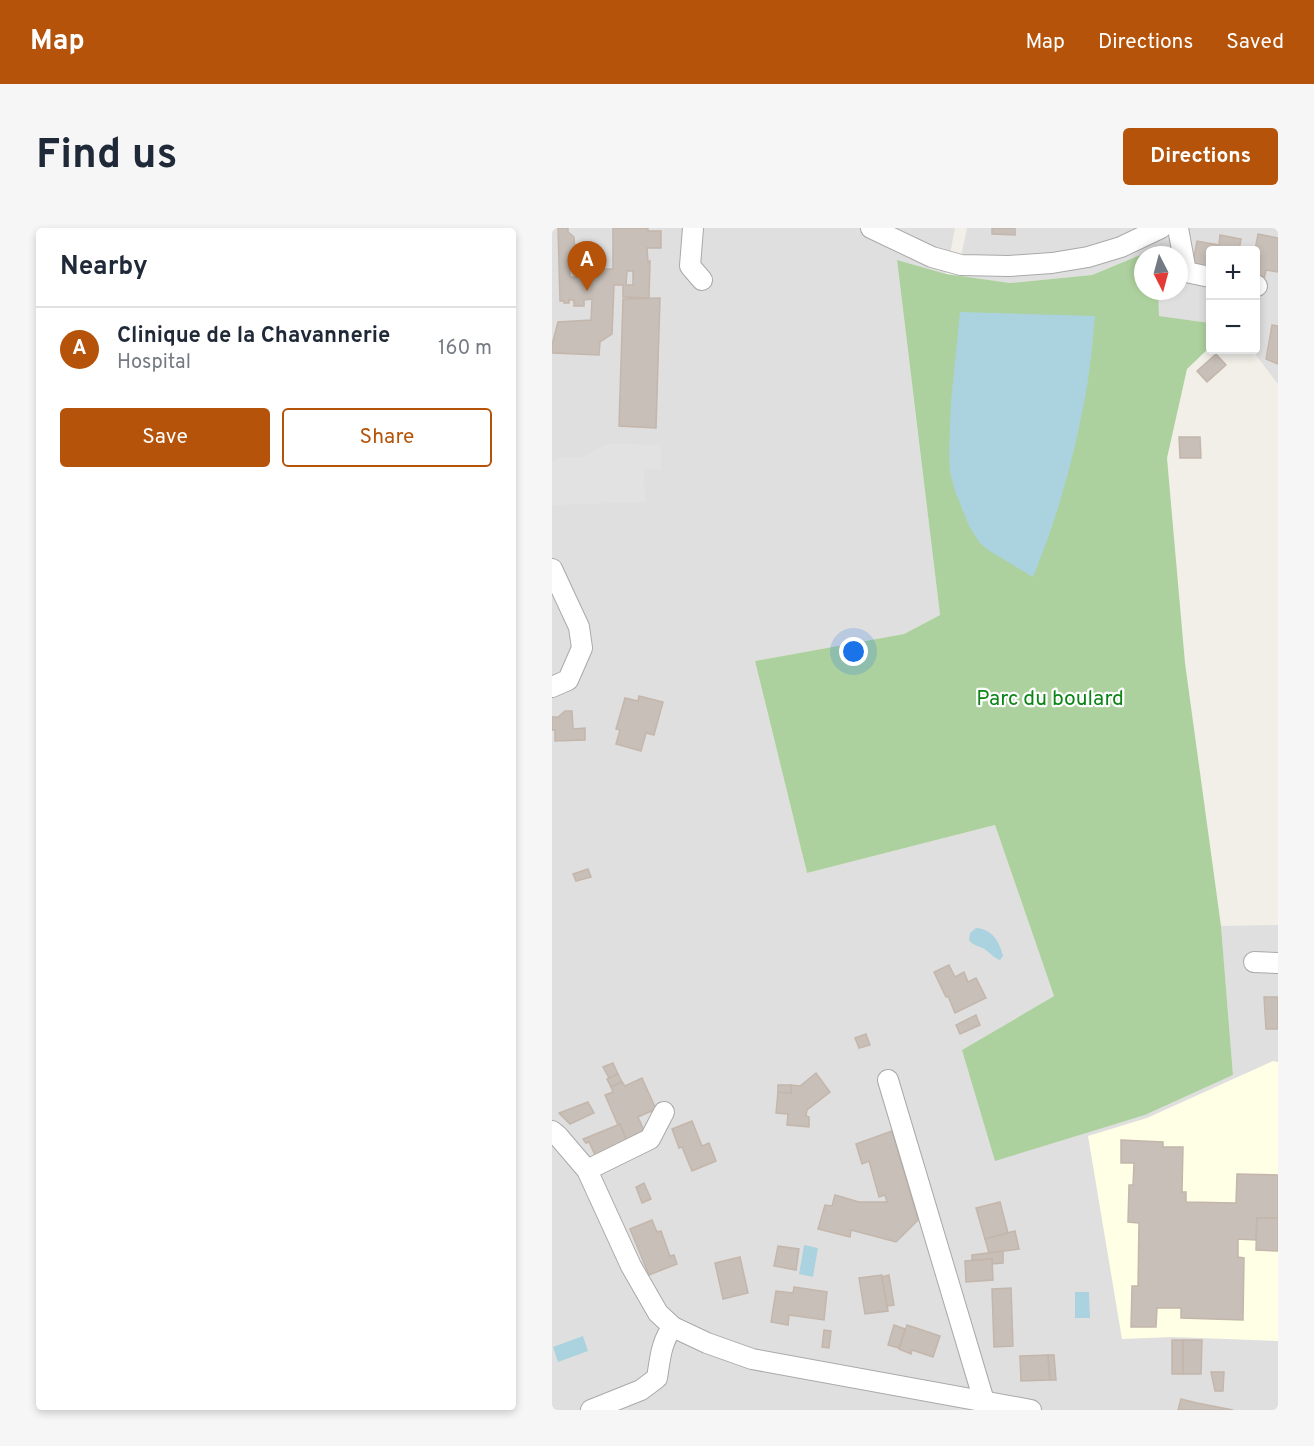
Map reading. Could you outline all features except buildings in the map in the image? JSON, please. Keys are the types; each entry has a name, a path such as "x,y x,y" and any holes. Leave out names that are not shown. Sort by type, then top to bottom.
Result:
{"street":[{"path":"693,228 690,266 702,280"},
{"path":"871,228 932,257 961,266 1052,263 1088,257 1121,247 1161,228"},
{"path":"1178,228 1186,272 1206,276"},
{"path":"552,568 579,627 582,648 568,680 552,687"},
{"path":"1254,962 1278,963"},
{"path":"888,1080 984,1401"},
{"path":"587,1170 650,1139 664,1112"},
{"path":"552,1131 587,1170 632,1266 658,1313 673,1327 707,1343 752,1359 1031,1410"},
{"path":"591,1410 641,1390 657,1378 666,1335 673,1327"}],"shaded area":[{"path":"552,228 955,228 946,274 897,261 940,615 904,634 755,661 807,873 995,825 1054,996 962,1050 1087,1132 1145,1115 1233,1075 1221,926 1278,925 1278,1410 552,1410"},
{"path":"967,228 1278,228 1278,384 1255,354 1260,354 1260,246 1206,246 1206,322 1158,316 1158,300 1188,300 1188,246 1134,246 1134,257 1092,275 1010,283 957,276"},
{"path":"606,444 661,445 661,469 644,469 645,502 553,505 552,461 559,458 583,457"},
{"path":"1273,1061 1278,1062 1278,1341 1173,1337 1122,1339 1088,1136 1147,1118"}],"green space":[{"name":"Parc du boulard","path":"1134,258 1134,300 1158,300 1159,316 1206,322 1206,351 1187,369 1167,458 1185,663 1221,926 1233,1075 1145,1115 995,1161 962,1050 1054,996 995,825 807,873 755,661 904,634 940,615 897,260 946,274 1010,283 1092,275"}],"water":[{"path":"960,312 1095,316 1088,380 1073,455 1059,505 1033,577 980,543 969,526 955,491 950,472 949,454 951,402"},
{"path":"976,928 986,930 994,937 1003,956 1000,960 969,940 970,933"},
{"path":"804,1245 818,1248 813,1277 799,1274"},
{"path":"1075,1292 1089,1292 1090,1318 1075,1318"},
{"path":"583,1336 588,1351 558,1362 553,1347"}],"place":[{"name":"Clinique de la Chavannerie","path":"587,291"}]}
